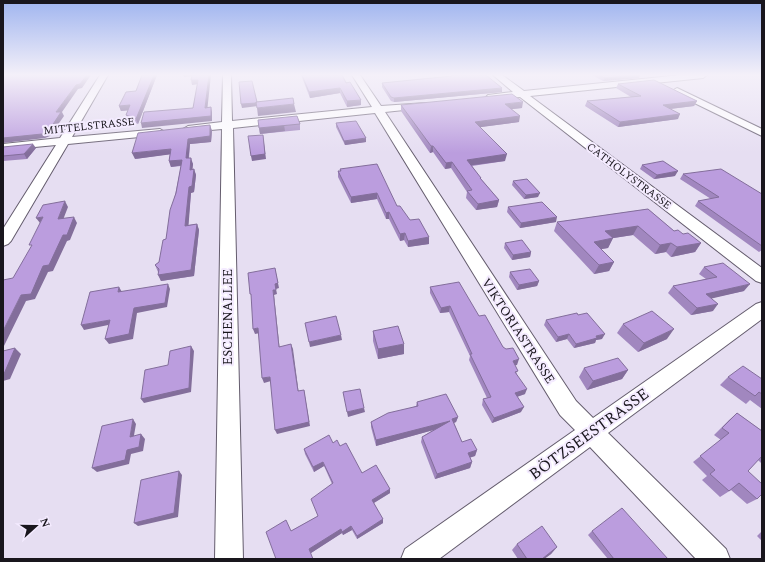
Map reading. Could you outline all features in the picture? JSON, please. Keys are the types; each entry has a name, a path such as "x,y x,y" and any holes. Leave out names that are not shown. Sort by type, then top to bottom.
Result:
{"street":[{"path":"3,241 88,101"},
{"name":"ESCHENALLEE","path":"228,101 229,559"},
{"name":"VIKTORIASTRASSE","path":"373,101 568,408 716,559"},
{"name":"CATHOLYSTRASSE","path":"531,101 762,277"},
{"path":"697,101 762,133"},
{"name":"MITTELSTRASSE","path":"3,147 431,104"},
{"name":"BÖTZSEESTRASSE","path":"415,559 762,309"}],"building":[{"path":"3,101 64,101 56,112 61,112 48,132 3,138"},
{"path":"121,101 143,101 136,119 126,115 130,105 119,106"},
{"path":"194,101 206,101 205,108 211,107 211,116 141,123 144,112 193,108"},
{"path":"241,101 257,102 256,103 241,104"},
{"path":"294,101 294,104 257,108 256,102"},
{"path":"439,101 523,102 505,104 520,116 475,122 507,154 467,160 499,200 478,204 467,191 472,190 452,162 446,163 433,146 431,146 401,105"},
{"path":"587,101 695,101 663,105 680,114 620,122"},
{"path":"297,116 300,124 259,128 258,120"},
{"path":"356,121 366,138 344,141 336,123"},
{"path":"210,125 210,136 188,139 186,158 191,158 190,170 194,169 192,186 189,187 185,226 197,224 191,270 158,275 159,269 155,265 159,262 163,240 166,239 170,210 176,193 182,160 169,161 171,149 132,153 138,133"},
{"path":"263,135 265,154 251,156 248,136"},
{"path":"33,144 24,154 3,156 3,147"},
{"path":"663,161 678,171 657,175 642,165"},
{"path":"377,164 397,206 400,206 410,220 419,219 429,237 408,241 405,233 400,234 389,212 386,213 377,193 351,197 338,171 341,171 340,169"},
{"path":"721,169 762,194 762,246 698,201 719,197 683,174"},
{"path":"527,179 540,193 526,195 513,181"},
{"path":"65,201 58,219 74,217 67,235 63,235 49,265 43,266 31,294 21,295 3,331 3,280 13,278 32,245 29,245 43,217 36,218 43,205"},
{"path":"542,202 557,217 521,223 508,207"},
{"path":"648,209 674,231 678,230 683,234 688,233 701,243 677,247 671,243 660,245 638,226 605,231 613,238 594,242 614,262 599,265 557,222"},
{"path":"522,240 531,252 513,255 505,243"},
{"path":"723,263 750,284 706,294 718,304 697,308 673,286 717,277 704,267"},
{"path":"275,268 278,283 275,284 276,290 273,290 279,347 291,344 298,391 304,390 309,422 275,430 270,377 262,378 258,328 253,329 248,273"},
{"path":"530,269 539,281 519,285 510,272"},
{"path":"459,282 479,316 485,315 503,347 506,349 513,348 519,359 513,361 518,371 515,372 527,389 515,393 524,407 494,418 483,399 491,397 470,354 472,354 450,306 441,308 430,287"},
{"path":"168,284 165,303 134,308 129,334 105,339 110,320 81,325 90,292 119,287 118,292"},
{"path":"652,311 674,329 644,343 623,324"},
{"path":"577,313 578,315 587,313 605,334 576,344 569,334 558,337 546,320"},
{"path":"336,316 341,335 309,342 305,323"},
{"path":"398,326 404,344 378,349 373,331"},
{"path":"191,346 189,388 141,399 145,370 168,365 170,351"},
{"path":"15,348 4,374 3,374 3,351"},
{"path":"618,358 628,370 593,381 584,368"},
{"path":"743,366 762,379 762,394 759,392 755,396 728,377"},
{"path":"360,389 364,408 347,412 343,392"},
{"path":"446,394 458,417 452,419 462,442 471,439 477,450 468,453 472,462 437,474 422,437 450,421 376,440 371,422 388,413 418,406 417,402"},
{"path":"737,413 762,431 762,456 748,471 762,484 762,494 757,499 739,483 729,491 710,474 715,470 700,456 729,433 722,428"},
{"path":"133,419 130,437 141,434 139,447 127,450 125,460 92,468 102,426"},
{"path":"329,435 333,443 337,440 340,446 346,443 362,473 376,465 390,489 372,500 383,519 357,536 351,526 342,532 341,529 309,549 313,559 276,559 266,532 286,520 291,531 318,516 311,499 333,483 323,462 313,467 304,449"},
{"path":"179,471 174,513 134,523 141,480"},
{"path":"622,508 668,559 614,559 592,531"},
{"path":"542,526 557,547 542,559 527,559 517,544"}]}
